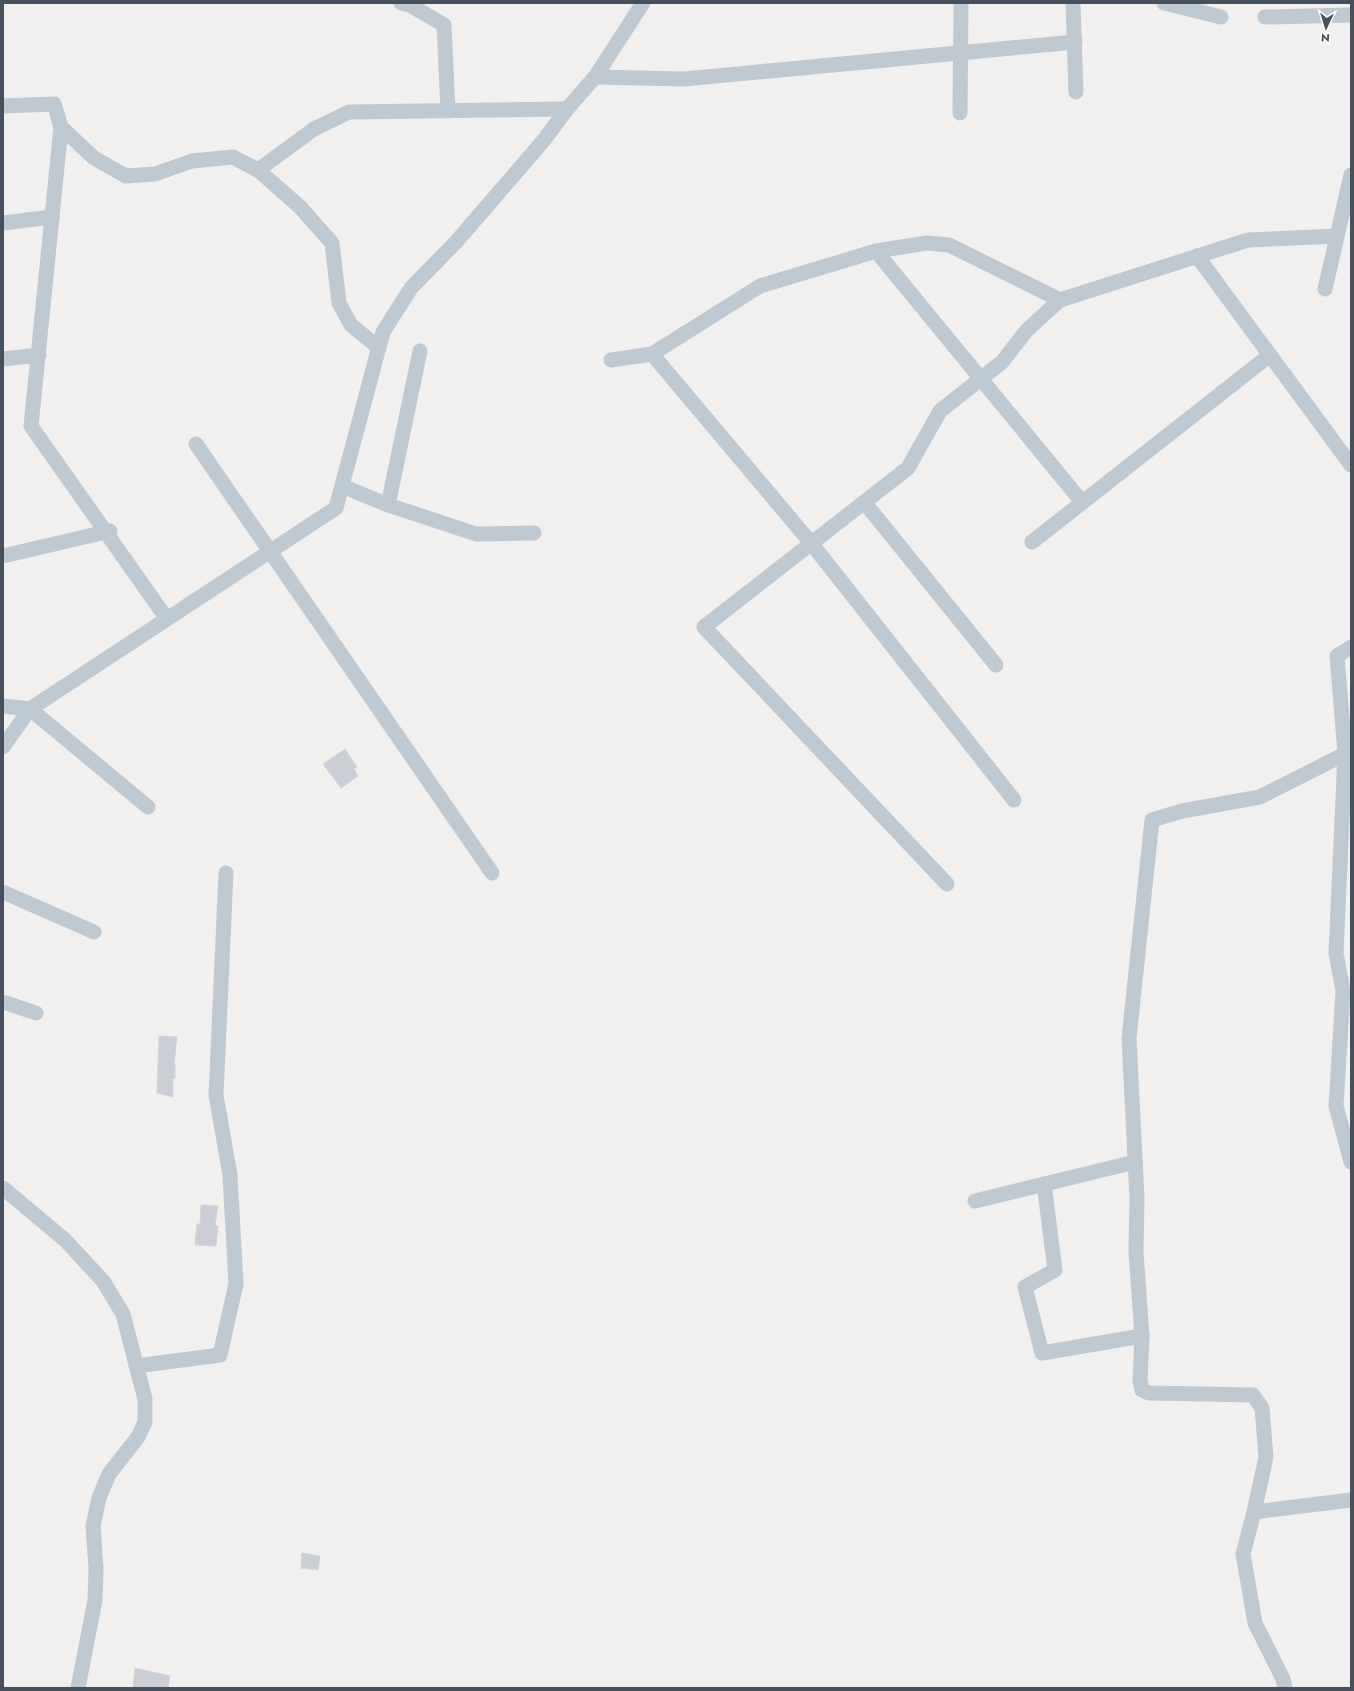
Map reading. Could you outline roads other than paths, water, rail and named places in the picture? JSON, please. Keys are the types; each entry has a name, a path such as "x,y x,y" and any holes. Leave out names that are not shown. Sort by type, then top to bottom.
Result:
{"street":[{"path":"401,3 410,5 444,25 448,111"},
{"path":"3,747 30,709 336,508 383,332 411,288 461,236 544,140 567,109 595,77 643,3"},
{"path":"960,113 961,3"},
{"path":"1073,3 1076,92"},
{"path":"1164,3 1221,17"},
{"path":"1265,17 1351,15"},
{"path":"595,77 684,79 1074,42"},
{"path":"3,106 54,104 61,127 31,426 108,532 168,619"},
{"path":"258,170 314,129 348,112 567,109"},
{"path":"61,127 94,158 126,176 155,174 192,161 233,157 258,170 300,207 332,242 339,303 351,325 379,348"},
{"path":"1325,289 1351,175"},
{"path":"3,223 52,217"},
{"path":"946,884 704,627 908,468 940,411 1002,362 1027,330 1060,300 1248,240 1337,236"},
{"path":"611,360 652,354 760,286 876,251 927,243 949,245 1060,300"},
{"path":"876,251 1082,502"},
{"path":"1197,256 1351,465"},
{"path":"388,505 420,351"},
{"path":"652,354 811,543 1014,800"},
{"path":"3,359 39,355"},
{"path":"1032,542 1270,355"},
{"path":"196,444 492,873"},
{"path":"342,486 388,505 476,534 534,533"},
{"path":"864,502 996,665"},
{"path":"3,556 108,532"},
{"path":"1351,647 1338,656 1345,754 1336,953 1343,991 1336,1106 1351,1162"},
{"path":"3,706 30,709 148,807"},
{"path":"1285,1688 1283,1679 1255,1623 1243,1554 1266,1457 1262,1408 1253,1395 1149,1394 1142,1390 1140,1380 1142,1336 1136,1252 1135,1162 1129,1038 1152,820 1182,811 1260,797 1345,754"},
{"path":"136,1366 220,1355 236,1284 230,1175 216,1094 226,873"},
{"path":"3,892 94,932"},
{"path":"3,1002 36,1013"},
{"path":"975,1201 1135,1162"},
{"path":"1044,1184 1055,1270 1025,1287 1042,1353 1142,1336"},
{"path":"3,1188 65,1240 103,1281 123,1314 145,1400 145,1422 138,1438 109,1474 99,1498 94,1526 96,1600 78,1688"},
{"path":"1254,1512 1351,1500"}]}
